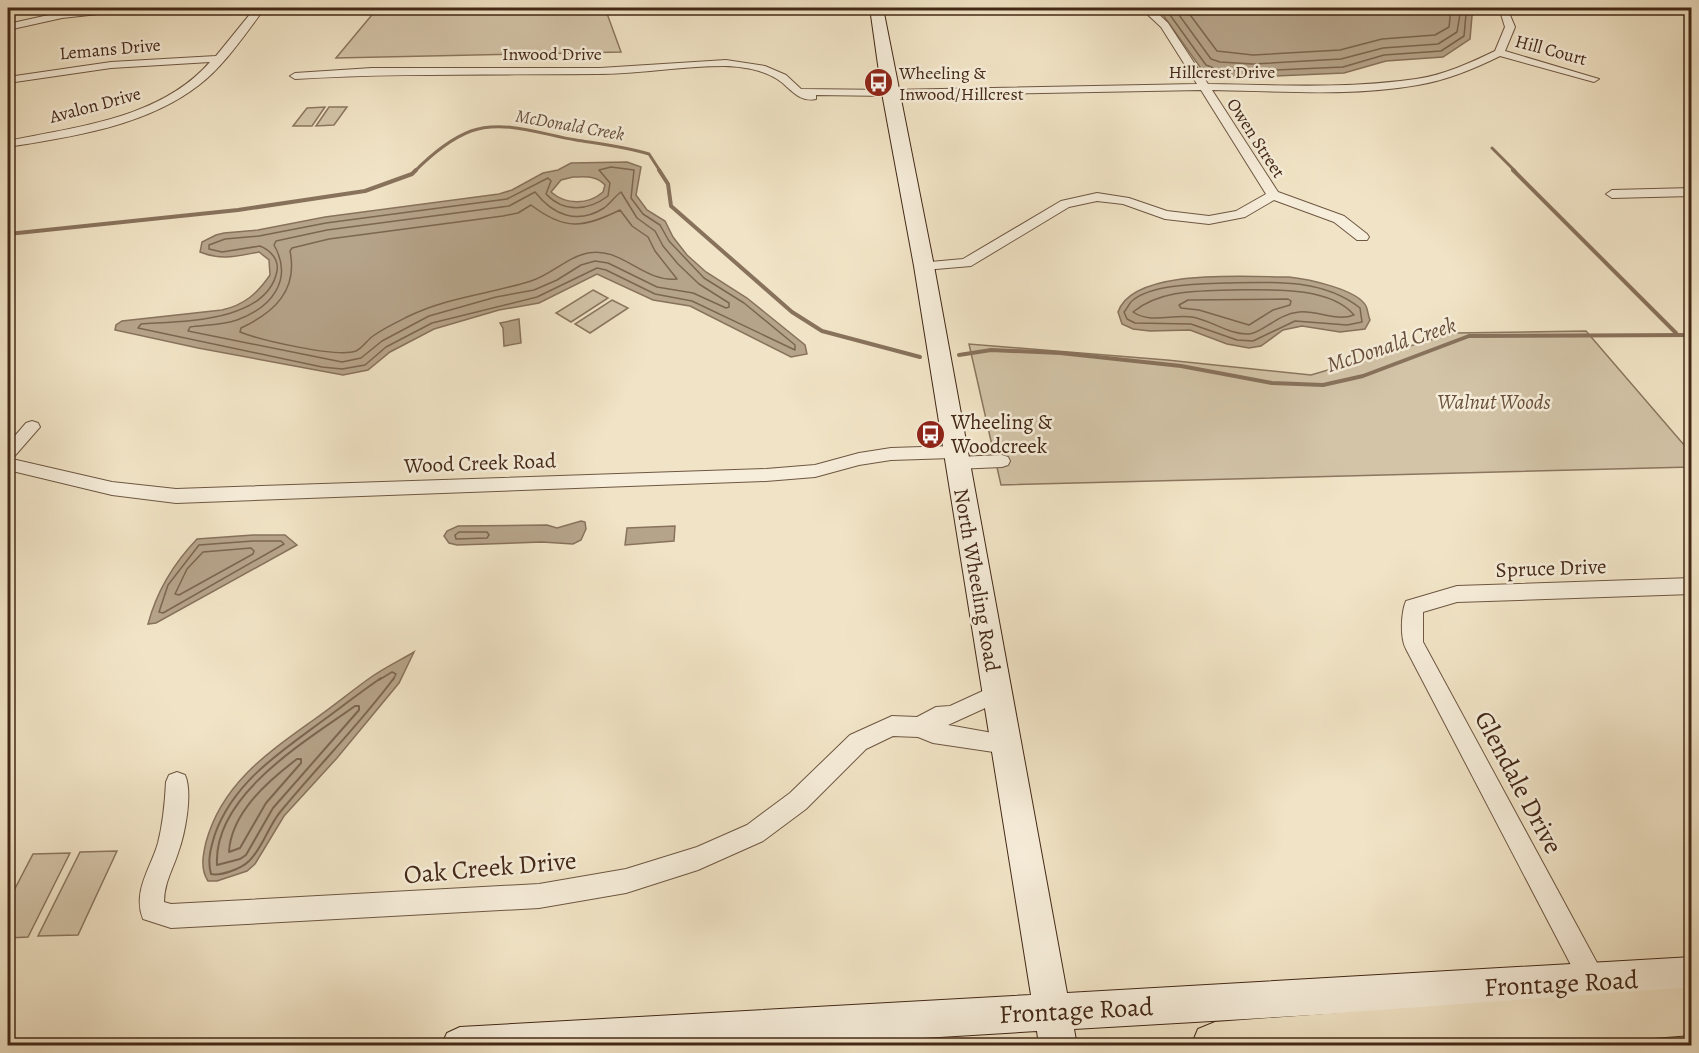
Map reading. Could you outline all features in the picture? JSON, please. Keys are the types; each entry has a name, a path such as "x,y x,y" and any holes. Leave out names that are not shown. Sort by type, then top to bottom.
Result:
{"highway":[{"path":"1215,1046 1692,1011"}],"main road":[{"name":"North Wheeling Road","path":"876,8 924,266 1054,1029"},
{"name":"Frontage Road","path":"460,1046 1054,1029 1593,981 1692,975"}],"street":[{"path":"8,27 62,15 125,8"},
{"name":"Avalon Drive","path":"8,144 124,118 152,107 195,83 260,8"},
{"name":"Owen Street","path":"1130,8 1149,10 1165,25 1273,195"},
{"path":"1499,53 1510,27 1503,8"},
{"name":"Hillcrest Drive","path":"890,93 1204,87 1338,89 1418,82 1461,70 1499,53"},
{"name":"Hill Court","path":"1499,53 1594,79"},
{"name":"Lemans Drive","path":"8,80 83,67 144,61 216,60"},
{"name":"Inwood Drive","path":"295,76 378,71 600,71 647,68 658,76 669,77 695,73 703,64 726,63 761,68 782,77 801,92 817,99 874,97 890,93"},
{"path":"1612,194 1692,192"},
{"path":"924,266 966,263 1065,204 1097,197 1125,201 1165,215 1209,220 1240,214 1273,195 1339,219 1362,237"},
{"path":"8,454 32,427"},
{"name":"Wood Creek Road","path":"8,464 121,492 147,496 176,496 766,475 815,471 859,459 891,454 1002,461"},
{"name":"Spruce Drive","path":"1413,607 1457,594 1692,586"},
{"name":"Glendale Drive","path":"1413,607 1413,644 1593,981"},
{"name":"Oak Creek Drive","path":"919,727 936,717 952,715 998,693"},
{"name":"Oak Creek Drive","path":"177,782 176,810 167,852 150,891 152,910 171,916 539,896 626,881 709,853 755,832 798,801 858,742 892,726 919,727 933,733 1007,744"}],"green space":[{"path":"345,8 605,8 621,52 336,58 376,10 342,10"},
{"path":"325,107 312,126 293,126 307,108"},
{"path":"329,107 347,107 334,125 316,126"},
{"path":"593,290 608,298 571,322 556,313"},
{"path":"612,300 628,308 590,333 575,324"},
{"name":"Walnut Woods","path":"1586,331 1691,453 1691,467 1001,485 969,344 1167,360 1311,375 1454,333"},
{"path":"117,851 78,935 38,936 80,852"},
{"path":"70,853 28,937 8,938 8,902 33,854"}],"water":[{"path":"1152,8 1476,8 1472,16 1470,39 1443,57 1386,61 1344,73 1253,77 1217,76 1202,70 1161,12"},
{"path":"627,162 641,167 636,195 647,210 665,221 673,237 687,255 706,272 747,298 805,345 807,354 791,357 690,306 653,300 597,274 539,303 499,310 434,329 390,352 368,370 343,375 115,330 116,325 122,321 222,310 243,302 255,293 270,275 269,260 259,252 223,257 200,252 202,242 216,235 258,230 325,217 499,194 512,190 543,173 558,170 571,163","holes":["590,177 598,180 605,185 603,192 591,199 577,202 563,199 551,192 561,180"]},
{"path":"1221,276 1289,277 1331,286 1361,300 1366,306 1370,320 1365,329 1340,332 1302,326 1283,330 1261,346 1249,348 1227,344 1190,330 1133,329 1122,324 1118,312 1128,298 1145,288 1168,281"},
{"path":"519,319 521,343 504,346 503,328 500,323"},
{"path":"581,521 585,522 586,529 581,540 573,544 542,542 457,545 449,543 444,536 447,531 458,526 547,525 557,528"},
{"path":"675,526 674,541 625,545 627,528"},
{"path":"285,535 297,545 156,623 148,624 167,578 180,558 197,539"},
{"path":"414,652 399,683 337,758 284,816 255,864 247,871 217,881 208,881 203,867 206,842 213,822 234,787 262,758 278,746 367,680"}],"waterway":[{"name":"McDonald Creek","path":"415,171 434,153 456,138 471,131 497,127 524,129 649,154 660,171"},
{"path":"1492,148 1515,171"},
{"name":"McDonald Creek","path":"659,170 668,184 671,206 792,312 822,331 920,357"},
{"path":"1513,170 1676,333"},
{"name":"McDonald Creek","path":"8,234 238,210 365,191 415,171"},
{"name":"McDonald Creek","path":"959,355 991,350 1060,353 1181,366 1272,383 1323,385 1363,376 1469,336 1692,335"}],"place":[{"name":"Wheeling & Inwood/Hillcrest","path":"878,83"},
{"name":"Wheeling & Woodcreek","path":"930,434"}]}
